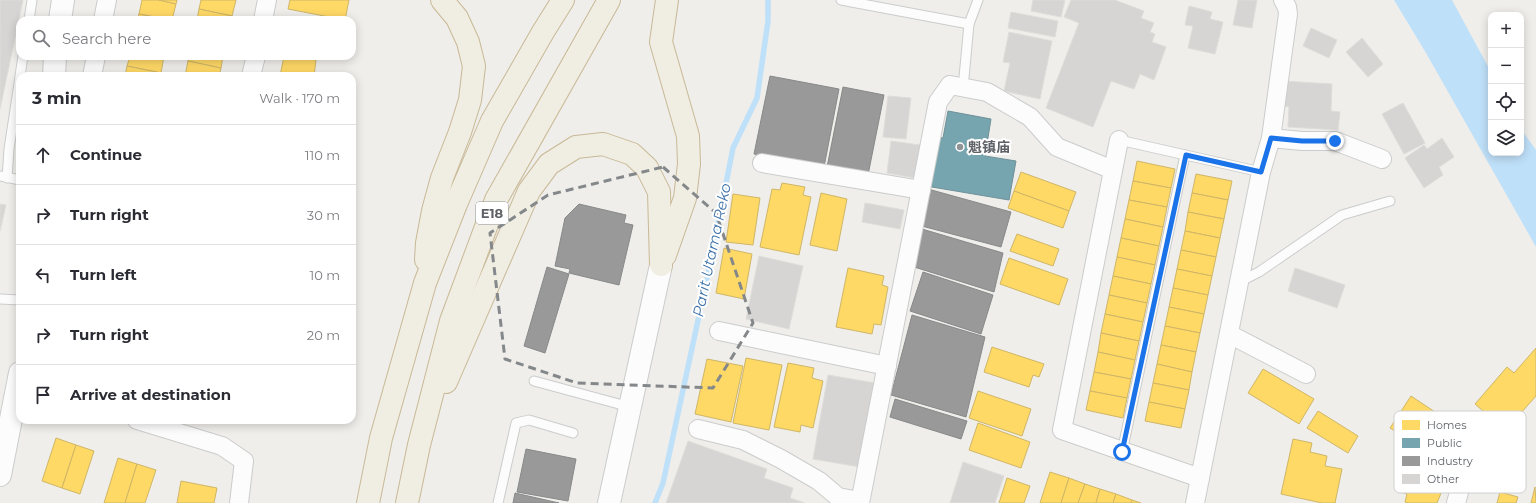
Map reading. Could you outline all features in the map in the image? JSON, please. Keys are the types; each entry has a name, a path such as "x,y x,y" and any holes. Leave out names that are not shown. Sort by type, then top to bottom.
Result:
{"highway":[{"path":"425,283 427,243 433,211 442,178 460,132 470,100 474,66 468,42 457,18 442,0"},
{"name":"E18","path":"368,503 381,438 425,283 456,204 492,121 563,0"},
{"name":"E18","path":"408,503 419,445 451,321 496,200 609,0"},
{"path":"661,265 685,198 688,164 688,136 661,42 667,0"},
{"path":"419,445 529,191 549,164 576,147 603,144 632,154 647,168 659,192 661,265"}],"street":[{"path":"61,16 63,0"},
{"path":"104,16 107,0"},
{"path":"264,16 267,0"},
{"path":"1196,503 1261,172 1271,138 1288,14 1287,7 1283,0"},
{"path":"54,72 56,60"},
{"path":"93,72 95,60"},
{"path":"252,72 255,60"},
{"path":"698,429 743,440 781,459 819,481 838,497 860,502 938,102 950,85 987,92 1030,117 1057,147 1113,170"},
{"path":"1271,138 1302,141 1335,141 1382,159"},
{"path":"1119,140 1062,430 1200,478"},
{"path":"762,163 921,190"},
{"path":"609,503 661,265"},
{"path":"719,331 887,366"},
{"path":"1229,334 1306,374"},
{"path":"0,475 16,396"},
{"path":"150,424 222,446 244,461 239,503"},
{"path":"1456,503 1459,493"}],"lane":[{"path":"30,16 32,0"},
{"path":"841,0 969,24"},
{"path":"963,88 969,24 978,0"},
{"path":"21,72 22,60"},
{"path":"16,95 4,148 4,177 16,179"},
{"path":"1119,140 1261,172"},
{"path":"1122,452 1186,155"},
{"path":"1239,282 1259,272 1342,215 1390,201"},
{"path":"0,299 16,300"},
{"path":"534,380 630,407"},
{"path":"498,503 516,423 529,420 573,433"}],"highlighted area":[{"path":"663,167 716,213 753,323 713,388 577,383 505,359 490,233 548,195"}],"water":[{"path":"1394,0 1452,0 1488,66 1488,156 1524,156 1524,133 1536,150 1536,247 1426,53"}],"building: Homes":[{"path":"142,0 159,0 176,4 173,16 150,16 139,14"},
{"path":"159,0 177,0 176,4"},
{"path":"201,0 236,0 232,16 199,9"},
{"path":"290,0 349,0 346,16 324,16 288,9"},
{"path":"199,9 232,16 198,16"},
{"path":"129,60 163,60 161,72 127,66"},
{"path":"188,60 222,60 221,68"},
{"path":"283,60 316,60 314,72 281,72"},
{"path":"188,61 221,68 220,72 186,72"},
{"path":"127,66 156,72 126,72"},
{"path":"1137,161 1175,169 1171,188 1133,181"},
{"path":"1021,172 1076,192 1069,211 1014,191"},
{"path":"1196,174 1232,181 1228,200 1192,193"},
{"path":"1133,181 1171,188 1167,207 1129,200"},
{"path":"782,183 805,187 803,195 811,197 799,255 760,247 772,189 780,190"},
{"path":"1014,191 1069,211 1063,228 1008,208"},
{"path":"821,193 847,199 837,251 810,245"},
{"path":"1192,193 1228,200 1224,219 1188,212"},
{"path":"733,194 760,198 753,245 726,242"},
{"path":"1129,200 1167,207 1163,227 1125,219"},
{"path":"1188,212 1224,219 1220,238 1185,231"},
{"path":"1125,219 1163,227 1159,246 1121,238"},
{"path":"1185,231 1220,238 1216,257 1181,250"},
{"path":"1017,234 1059,249 1053,266 1010,251"},
{"path":"1121,238 1159,246 1155,265 1117,257"},
{"path":"724,248 752,254 744,299 716,293"},
{"path":"1181,250 1216,257 1212,276 1177,269"},
{"path":"1117,257 1155,265 1151,284 1113,276"},
{"path":"1009,258 1068,279 1059,305 1000,284"},
{"path":"848,268 884,276 882,285 888,287 881,325 874,324 872,334 836,327"},
{"path":"1177,269 1212,276 1208,295 1173,288"},
{"path":"1113,276 1151,284 1147,303 1109,295"},
{"path":"1173,288 1208,295 1204,314 1169,307"},
{"path":"1109,295 1147,303 1143,322 1105,314"},
{"path":"1169,307 1204,314 1200,333 1165,326"},
{"path":"1105,314 1143,322 1139,341 1101,333"},
{"path":"1165,326 1200,333 1196,352 1161,345"},
{"path":"1101,333 1139,341 1135,360 1098,352"},
{"path":"1161,345 1196,352 1192,372 1157,364"},
{"path":"992,347 1044,364 1039,377 1033,375 1029,387 984,372"},
{"path":"1536,348 1536,396 1523,411 1483,411 1475,404 1507,367 1514,373"},
{"path":"1098,352 1135,360 1131,379 1094,372"},
{"path":"746,358 782,365 769,430 733,423"},
{"path":"707,359 743,366 731,422 695,414"},
{"path":"788,363 814,368 812,378 823,381 813,428 801,425 800,432 774,427"},
{"path":"1157,364 1192,372 1189,390 1153,383"},
{"path":"1263,369 1314,399 1299,424 1248,393"},
{"path":"1094,372 1131,379 1127,398 1090,391"},
{"path":"1153,383 1189,390 1185,409 1149,402"},
{"path":"978,391 1031,409 1022,436 969,418"},
{"path":"1090,391 1127,398 1123,418 1086,410"},
{"path":"1411,396 1434,411 1401,411"},
{"path":"1149,402 1185,409 1181,428 1145,421"},
{"path":"1318,411 1358,436 1348,453 1307,428"},
{"path":"1394,422 1394,431 1390,428"},
{"path":"978,423 1030,442 1021,468 969,450"},
{"path":"56,438 76,445 62,488 42,481"},
{"path":"1293,439 1312,443 1310,452 1327,456 1325,466 1342,469 1335,503 1322,503 1281,494"},
{"path":"76,445 94,451 80,494 62,488"},
{"path":"118,458 137,464 125,503 104,503"},
{"path":"137,464 156,470 145,503 125,503"},
{"path":"1050,472 1069,478 1061,503 1040,503"},
{"path":"1007,478 1030,486 1024,503 999,503"},
{"path":"1069,478 1085,484 1078,503 1061,503"},
{"path":"181,481 217,488 214,503 177,503"},
{"path":"1085,484 1100,489 1096,503 1078,503"},
{"path":"1535,487 1536,503 1531,503"},
{"path":"1100,489 1116,494 1113,503 1096,503"},
{"path":"1404,493 1441,493 1437,503 1408,503 1405,502 1407,494"},
{"path":"1500,493 1518,497 1516,503 1497,503"},
{"path":"1116,494 1132,500 1131,503 1113,503"},
{"path":"1132,500 1141,503 1131,503"}],"building: Public":[{"name":"魁镇庙","path":"948,111 991,119 985,156 1016,161 1009,200 926,186 935,137 943,138"}],"building: Industry":[{"path":"770,76 839,89 824,167 754,154"},
{"path":"843,87 884,95 868,175 827,167"},
{"path":"928,189 1011,212 1001,247 918,225"},
{"path":"579,204 626,215 624,223 633,225 619,285 569,273 570,269 555,266 565,218"},
{"path":"922,229 1003,253 994,292 911,266"},
{"path":"547,267 569,274 545,353 524,346"},
{"path":"923,272 993,295 981,334 910,311"},
{"path":"912,315 985,337 966,417 891,395"},
{"path":"895,399 967,421 961,439 890,417"},
{"path":"526,449 576,459 568,501 517,492"},
{"path":"515,493 559,503 513,503"}],"building: Other":[{"path":"0,0 23,0 20,16 16,16 16,33 0,109"},
{"path":"1033,0 1065,0 1061,17 1031,11"},
{"path":"1071,0 1115,0 1144,11 1141,18 1154,23 1150,32 1155,34 1152,42 1166,47 1154,80 1140,74 1134,89 1111,81 1093,127 1046,108 1079,23 1064,17"},
{"path":"1238,0 1257,0 1252,28 1233,25"},
{"path":"1189,6 1212,12 1210,19 1223,22 1215,54 1188,48 1193,26 1185,25"},
{"path":"1011,12 1058,21 1055,37 1008,28"},
{"path":"1311,28 1337,40 1329,58 1303,46"},
{"path":"1009,32 1052,41 1040,99 1004,91 1010,63 1003,62"},
{"path":"1362,38 1383,64 1368,77 1346,52"},
{"path":"1282,81 1332,84 1331,111 1340,112 1338,130 1288,127 1289,107 1281,106"},
{"path":"888,96 911,98 906,139 883,137"},
{"path":"1403,103 1425,143 1404,154 1382,114"},
{"path":"1442,138 1454,157 1439,167 1443,175 1424,188 1405,158 1424,145 1427,149"},
{"path":"891,141 920,145 915,178 887,173"},
{"path":"865,203 904,210 900,229 862,222"},
{"path":"0,204 6,205 0,231"},
{"path":"759,256 803,266 789,329 746,319"},
{"path":"1295,268 1345,285 1337,308 1288,291"},
{"path":"828,375 875,383 860,467 813,459"},
{"path":"688,441 767,469 764,478 793,488 790,498 805,503 666,503"},
{"path":"963,462 1004,476 995,503 950,503"}],"waterway":[{"name":"Parit Utama Reko","path":"655,503 663,483 708,274 733,148 757,98 768,21 768,0"}],"place":[{"name":"魁镇庙","path":"960,147"}],"route":[{"path":"1122,452 1186,155 1261,172 1271,138 1302,141 1335,141"}]}
